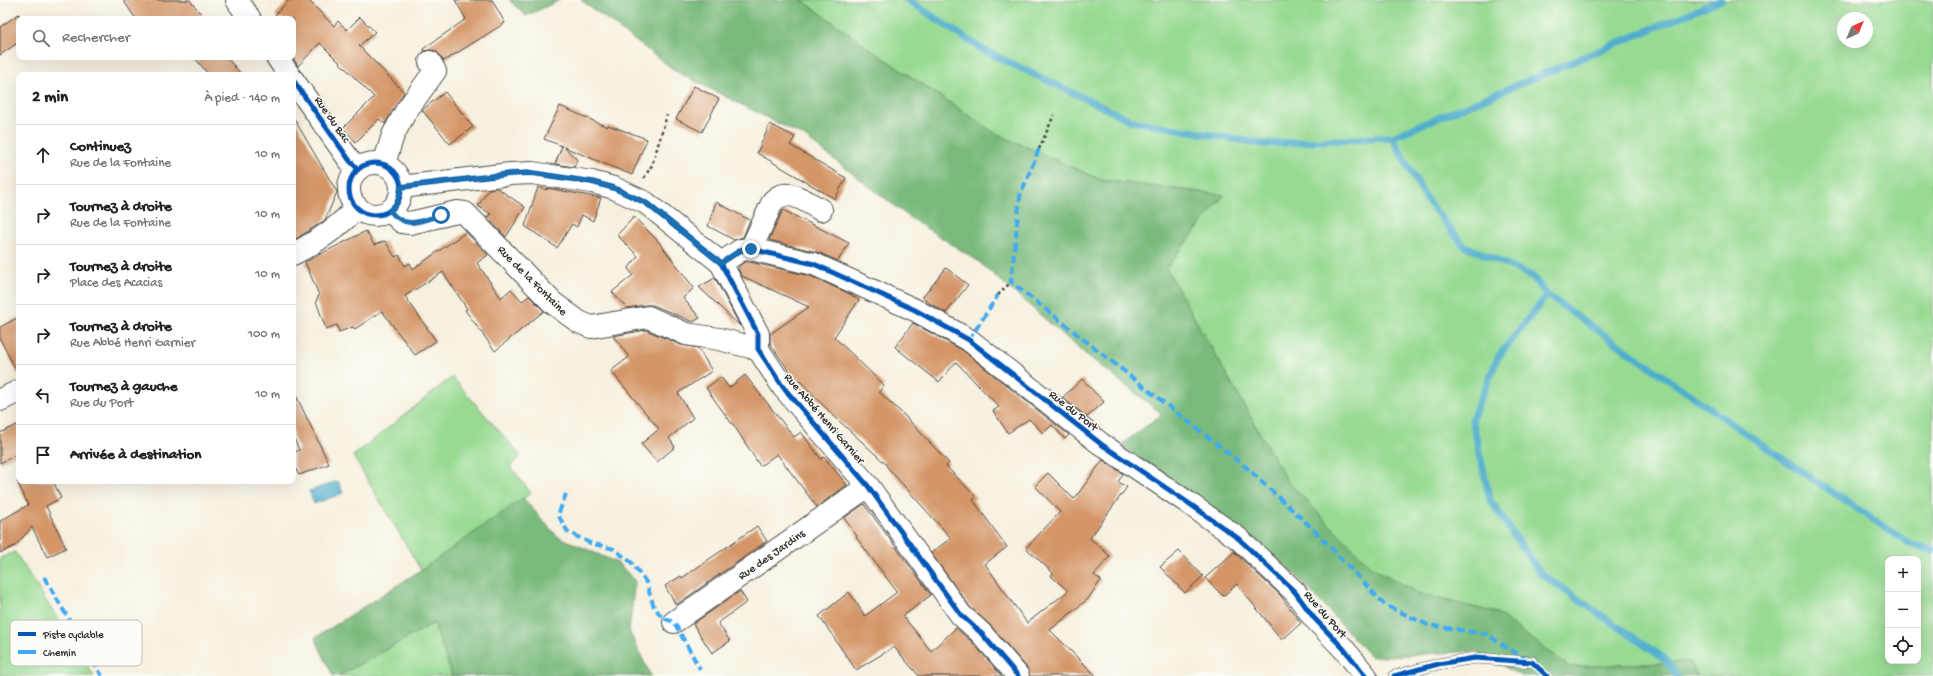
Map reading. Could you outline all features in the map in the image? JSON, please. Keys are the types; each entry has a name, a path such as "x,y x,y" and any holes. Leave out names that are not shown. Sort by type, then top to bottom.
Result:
{"street":[{"path":"237,0 248,16"},
{"path":"279,60 288,72"},
{"path":"384,164 393,135 406,111 435,71 430,62"},
{"name":"Rue du Bac","path":"296,84 350,161 358,168"},
{"path":"373,162 384,164 396,173 401,187 397,203 390,211 370,214 357,207 352,201 349,187 350,180 358,168 373,162"},
{"name":"Rue Abbé Henri Garnier","path":"401,187 510,174 532,173 592,182 632,195 646,203 721,263 758,334 758,349 783,387 868,486 961,614 981,633 1018,676"},
{"path":"721,263 741,250 751,249 773,201 777,197 785,194 799,198 821,210"},
{"path":"296,252 334,230 345,221 357,207"},
{"name":"Rue de la Fontaine","path":"390,211 402,222 410,224 457,212 465,213 553,303 578,322 591,327 648,317 686,334 719,339 758,349"},
{"name":"Rue du Port","path":"751,249 814,264 915,310 969,340 1101,444 1239,539 1294,592 1314,618 1343,648 1366,676"},
{"path":"0,400 16,392"},
{"name":"Rue des Jardins","path":"674,622 868,486"}],"lane":[{"path":"1394,676 1438,664 1475,658 1532,662"}],"path":[{"path":"632,195 652,165 667,115"},
{"path":"1039,150 1054,115"},
{"path":"998,295 1011,282"}],"green space":[{"path":"509,0 560,0 526,16"},
{"path":"581,0 802,0 877,54 995,133 1101,180 1224,195 1166,268 1287,481 1370,566 1419,594 1497,613 1569,667 1689,662 1698,676 1521,676 1475,651 1371,657 1291,570 1121,445 1162,414 1083,352 978,261 912,219 805,137 677,72"},
{"path":"802,0 1933,0 1933,676 1698,676 1689,662 1569,667 1497,613 1419,594 1370,567 1287,481 1166,268 1224,195 1101,180 995,133 877,54"},
{"path":"452,377 521,456 510,466 531,493 421,570 353,456"},
{"path":"523,498 557,536 618,563 635,581 629,631 651,676 452,676 434,623 338,676 333,676 315,638 421,570"},
{"path":"15,552 58,620 10,620 10,666 88,666 94,676 0,676 0,558"},
{"path":"434,623 452,676 338,676"}],"water":[{"path":"338,481 343,493 314,504 309,491"}],"building":[{"path":"123,0 190,0 203,16 134,16"},
{"path":"289,0 308,0 334,26 338,21 347,30 360,17 375,32 359,46 404,92 385,124 379,119 356,142 343,128 374,97 320,43 298,66 294,60 296,60 296,16 275,15"},
{"path":"455,0 492,0 505,23 444,61 436,51 424,51 423,49 466,19"},
{"path":"16,16 16,44 0,55 0,27"},
{"path":"196,60 229,60 239,72 206,72"},
{"path":"694,86 719,99 702,132 676,119"},
{"path":"445,92 473,127 450,144 422,110"},
{"path":"560,106 607,127 608,125 647,139 632,175 564,147 577,160 574,167 555,164 562,146 544,139"},
{"path":"296,122 337,192 325,220 296,239"},
{"path":"770,124 795,137 790,145 846,178 835,199 757,153"},
{"path":"538,187 547,190 547,188 601,198 593,221 582,215 577,227 572,224 557,248 525,226"},
{"path":"497,188 525,207 506,237 487,217 491,214 478,206 489,189"},
{"path":"716,202 750,220 743,237 734,240 708,226"},
{"path":"783,210 849,243 838,261 817,252 769,240"},
{"path":"634,217 658,241 694,288 683,298 700,318 693,322 653,305 627,308 612,292 633,275 628,269 638,256 617,235"},
{"path":"366,231 374,245 385,241 395,257 399,255 405,266 410,263 413,269 466,232 488,255 477,263 501,298 511,289 522,301 529,296 544,311 495,351 465,310 467,309 443,272 405,296 436,341 415,355 382,311 355,329 353,327 339,332 337,325 326,329 316,301 319,295 305,262"},
{"path":"745,262 810,276 848,293 859,300 834,337 884,385 879,392 905,416 949,463 946,466 976,497 973,500 1007,547 985,564 1027,623 1068,591 1051,576 1053,573 1026,548 1060,512 1035,486 1048,473 1074,499 1103,460 1123,474 1118,482 1127,487 1090,538 1110,556 1094,575 1101,580 1088,599 1050,630 1096,676 1030,676 1027,668 990,625 970,607 931,553 951,538 887,467 887,465 836,418 788,369 773,348 770,342 770,334 809,307 742,276 738,269 740,265"},
{"path":"946,268 968,285 946,313 929,303 923,297"},
{"path":"715,278 740,326 699,287"},
{"path":"16,319 16,370 0,339 0,327"},
{"path":"913,323 962,350 1069,435 1065,439 1052,425 1043,433 1029,419 1008,433 993,411 999,407 956,362 939,382 895,347"},
{"path":"646,330 681,345 698,348 712,371 678,393 693,418 669,438 675,447 657,462 641,444 659,429 611,371 629,357 613,336"},
{"path":"745,375 794,437 801,432 821,459 824,457 847,485 817,507 777,454 760,466 733,424 706,388 721,377 729,388"},
{"path":"1082,379 1104,402 1087,417 1062,398"},
{"path":"296,395 329,464 299,475 296,470 296,452 299,450 296,443"},
{"path":"16,425 16,455 0,463 0,433"},
{"path":"18,484 54,484 61,498 46,506 66,548 47,557 32,527 15,546 0,553 0,521 28,505"},
{"path":"864,504 931,595 903,616 931,651 956,628 972,642 1002,676 919,676 894,647 856,670 819,616 849,592 865,616 897,592 856,537 857,536 844,518"},
{"path":"757,526 767,541 676,605 665,586 681,576 682,578"},
{"path":"1179,551 1203,576 1185,593 1160,567"},
{"path":"1234,552 1281,596 1301,623 1282,640 1237,584 1223,596 1205,578"},
{"path":"740,591 747,602 718,623 730,641 712,653 693,624"}],"waterway":[{"path":"908,0 983,50 1132,121 1263,144 1392,137 1721,0"},
{"path":"1392,137 1426,199 1463,245 1532,276 1547,295 1498,357 1472,419 1490,500 1541,574 1665,659 1677,676"},
{"path":"1547,295 1761,444 1910,544 1933,551"}],"marked path":[{"path":"1039,149 1020,196 1011,282 1247,468 1314,530 1385,605 1428,625 1486,634 1527,660"},
{"path":"969,340 998,295"},
{"path":"566,494 558,515 568,532 590,543 614,549 631,562 646,582 654,607 663,618 674,622 700,669"},
{"path":"44,577 69,620"},
{"path":"96,666 102,676"}],"cycle path":[{"path":"296,84 350,161 358,169"},
{"path":"375,163 385,165 393,171 399,179 401,189 399,199 393,207 385,213 375,215 365,213 357,207 351,199 349,189 351,179 357,171 365,165 375,163"},
{"path":"401,187 510,174 532,173 592,182 614,188 646,203 721,263 758,334 758,349 783,387 868,486 961,615 981,633 1018,676"},
{"path":"721,263 741,250 751,249 814,264 915,310 969,340 1101,444 1239,539 1295,592 1314,618 1343,648 1366,676"},
{"path":"1394,676 1438,664 1475,658 1532,662 1547,676"}],"route":[{"path":"441,215 410,224 402,222 390,211 397,203 401,187 414,184 532,173 592,182 632,195 646,203 721,263 731,255 741,250 751,249"}]}
